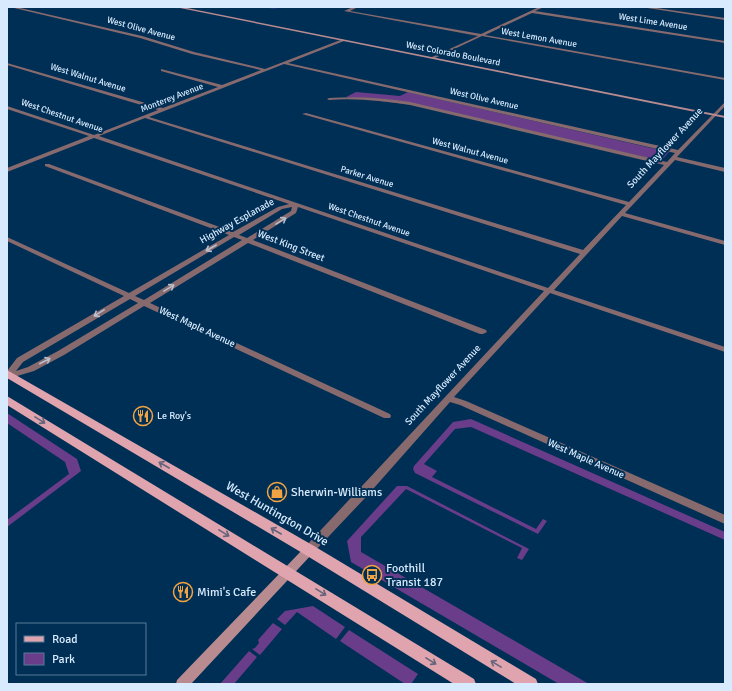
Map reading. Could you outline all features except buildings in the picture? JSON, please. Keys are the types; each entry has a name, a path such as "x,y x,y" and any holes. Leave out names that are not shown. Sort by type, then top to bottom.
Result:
{"main road":[{"name":"West Huntington Drive","path":"8,374 309,550 530,684"},
{"path":"7,400 468,684"}],"street":[{"name":"West Olive Avenue","path":"7,9 14,7 134,35 193,53 265,70"},
{"name":"West Colorado Boulevard","path":"177,7 725,117"},
{"name":"West Lemon Avenue","path":"356,7 346,11 725,80"},
{"path":"433,58 542,7"},
{"path":"643,7 725,19"},
{"name":"West Lime Avenue","path":"532,12 725,42"},
{"name":"Monterey Avenue","path":"7,170 343,40"},
{"name":"West Olive Avenue","path":"284,63 679,152"},
{"name":"West Walnut Avenue","path":"7,64 164,110"},
{"path":"162,70 223,87"},
{"path":"329,99 367,99 422,106 668,164"},
{"name":"South Mayflower Avenue","path":"182,684 362,494 448,398 725,103"},
{"name":"West Chestnut Avenue","path":"7,107 725,350"},
{"name":"West Walnut Avenue","path":"304,114 631,204"},
{"name":"Parker Avenue","path":"144,117 585,253"},
{"path":"674,158 725,170"},
{"name":"West King Street","path":"47,165 248,240 482,332"},
{"name":"Highway Esplanade","path":"295,205 294,212 61,353 31,369 8,374 20,360 129,295 280,208 295,205"},
{"path":"621,214 725,243"},
{"name":"West Maple Avenue","path":"7,239 387,416"},
{"name":"West Maple Avenue","path":"448,398 725,520"}],"green space":[{"path":"356,92 400,96 408,92 669,152 661,161 423,106 346,97"},
{"path":"7,413 77,459 81,471 7,527 7,520 69,474 65,462 7,423"},
{"path":"471,419 725,532 725,540 471,427 455,429 424,464 437,471 432,477 536,529 543,519 547,521 538,534 415,473 413,469 414,466 453,422"},
{"path":"397,486 407,486 529,549 522,560 517,558 522,548 406,489 361,537 361,552 589,684 559,684 351,562 347,541"},
{"path":"313,606 345,627 336,639 297,612 285,625 277,619 285,611"},
{"path":"273,623 282,629 260,655 252,649 255,648 259,643 258,640"},
{"path":"349,630 418,674 411,684 405,684 340,641"},
{"path":"249,651 257,657 234,684 220,684"}],"place":[{"name":"Le Roy's","path":"143,416"},
{"name":"Sherwin-Williams","path":"277,492"},
{"name":"Foothill Transit 187","path":"372,575"},
{"name":"Mimi's Cafe","path":"183,592"}]}
